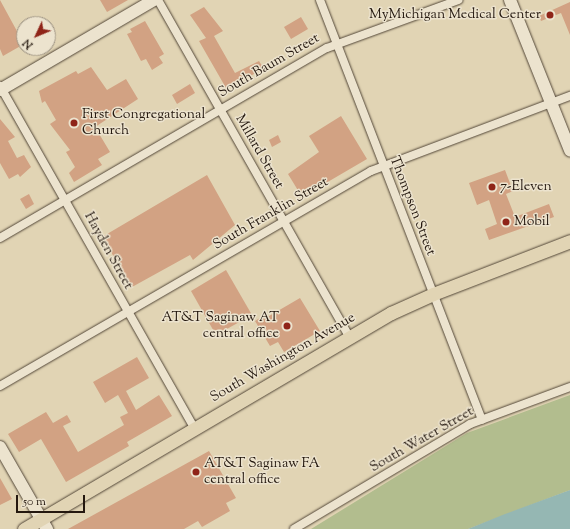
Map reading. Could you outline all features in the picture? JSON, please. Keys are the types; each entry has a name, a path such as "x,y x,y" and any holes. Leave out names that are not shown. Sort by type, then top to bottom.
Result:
{"main road":[{"name":"South Washington Avenue","path":"24,529 44,524 194,428 392,313 433,294 570,241"}],"street":[{"path":"1,88 154,0"},
{"name":"Millard Street","path":"158,0 350,338"},
{"name":"Thompson Street","path":"320,0 339,43 383,166 482,420"},
{"name":"South Baum Street","path":"0,238 66,201 220,109 339,43 458,0"},
{"path":"510,0 570,150"},
{"name":"Hayden Street","path":"1,88 194,428"},
{"name":"South Franklin Street","path":"0,386 383,166 570,96"},
{"name":"South Water Street","path":"294,529 482,420 570,387"},
{"path":"0,447 44,524"}],"green space":[{"path":"570,395 570,490 468,529 311,529 467,433"}],"water":[{"path":"570,490 570,529 468,529 505,514"}],"building":[{"path":"0,0 16,29 16,49 3,56 0,49"},
{"path":"100,0 128,0 107,12"},
{"path":"570,2 570,35 561,13 541,21 539,16"},
{"path":"204,7 223,31 214,36 235,73 259,61 264,69 226,88 199,41 206,38 190,15"},
{"path":"301,17 308,29 291,39 284,27"},
{"path":"145,21 164,54 159,57 163,63 152,70 146,59 141,61 127,34 132,32 130,29"},
{"name":"First Congregational Church","path":"91,67 107,90 126,79 138,99 95,127 110,152 98,159 102,165 74,182 69,173 75,167 66,152 70,150 50,124 56,120 45,101 42,103 39,91 76,71 78,74"},
{"path":"190,84 195,93 177,104 172,95"},
{"path":"341,116 367,159 302,197 288,174 319,152 309,136"},
{"path":"0,119 15,137 8,141 17,158 24,155 31,167 20,177 18,174 9,179 0,163"},
{"path":"278,135 281,142 272,147 269,140"},
{"path":"505,170 513,191 506,194 515,217 549,204 554,217 489,240 485,229 497,224 489,200 477,205 469,183"},
{"path":"207,175 235,225 193,260 190,255 132,287 102,237"},
{"path":"29,194 34,204 26,209 20,199"},
{"path":"226,270 252,315 216,335 191,291"},
{"name":"AT&T Saginaw AT central office","path":"300,298 320,331 284,352 278,342 270,346 255,321 263,316 264,319"},
{"path":"137,357 149,378 126,391 136,410 159,395 172,416 127,442 129,446 66,482 41,439 19,452 8,434 46,412 53,423 67,415 71,422 63,426 78,452 124,425 120,417 128,413 118,395 105,403 93,382"},
{"name":"AT&T Saginaw FA central office","path":"209,451 236,498 226,503 230,511 202,527 198,521 184,529 68,529"},
{"path":"0,478 12,499 0,505"}],"place":[{"name":"MyMichigan Medical Center","path":"550,15"},
{"name":"First Congregational Church","path":"74,123"},
{"name":"7-Eleven","path":"492,187"},
{"name":"Mobil","path":"506,222"},
{"name":"AT&T Saginaw AT central office","path":"287,326"},
{"name":"AT&T Saginaw FA central office","path":"196,472"}]}
